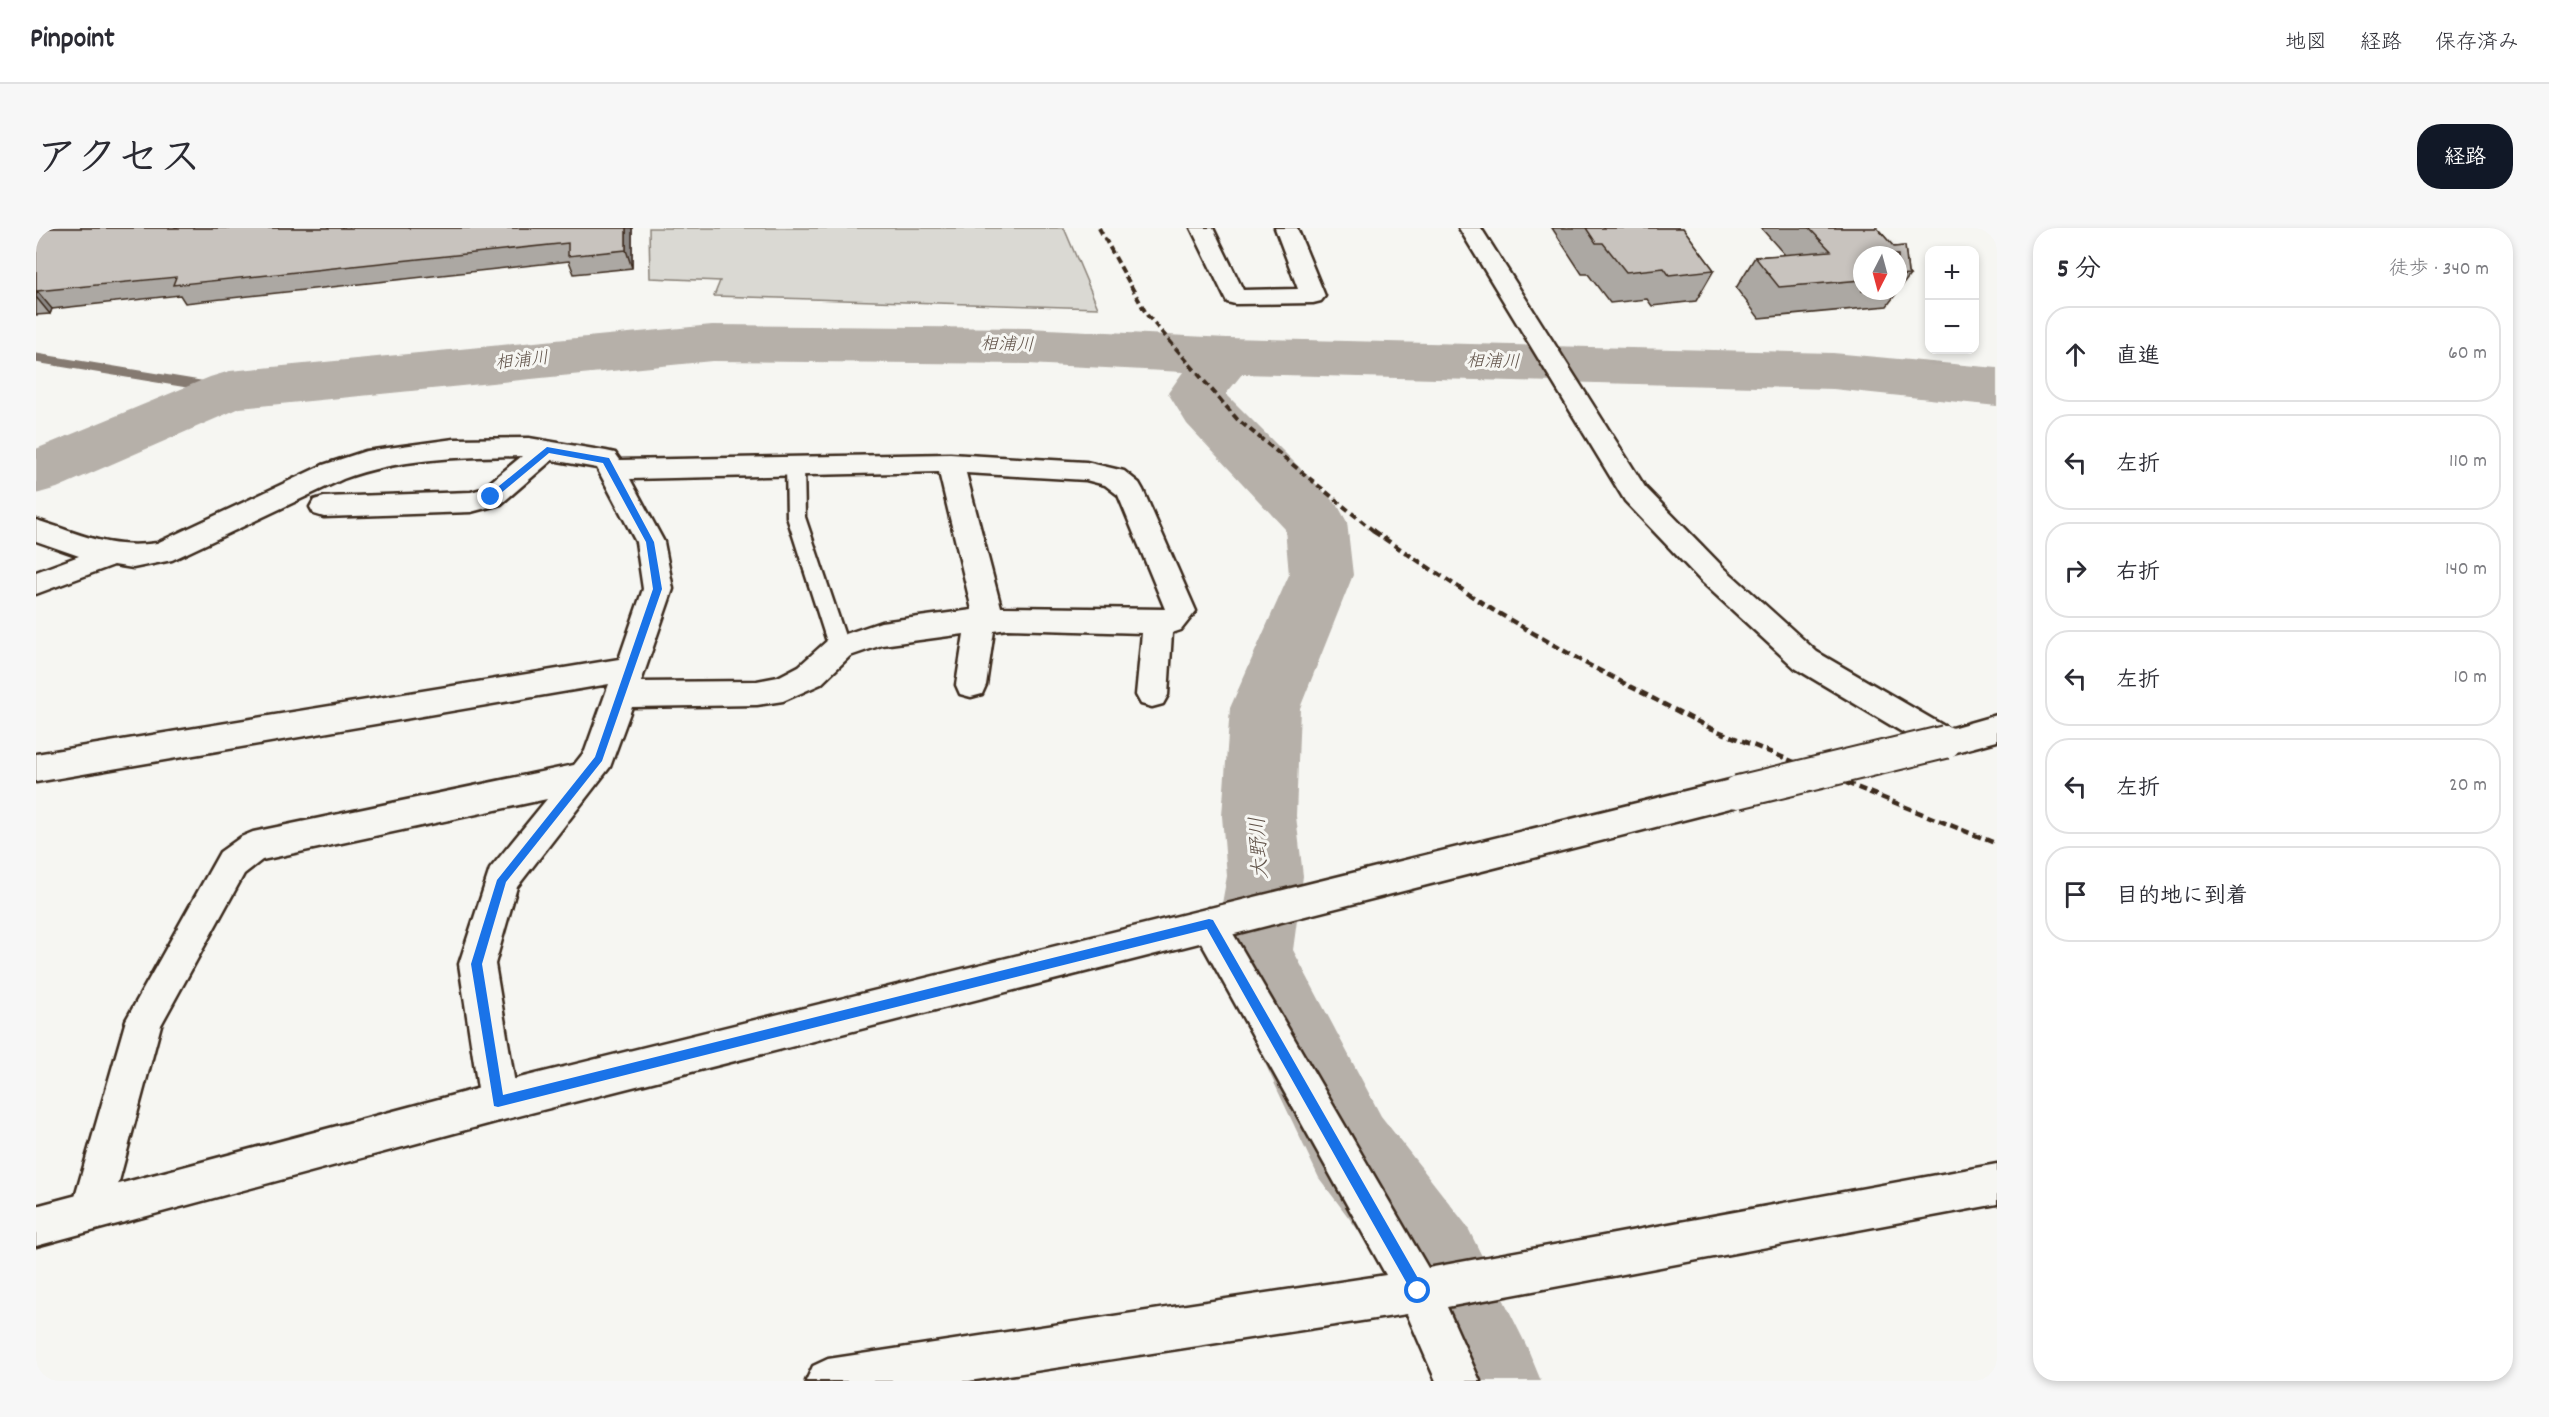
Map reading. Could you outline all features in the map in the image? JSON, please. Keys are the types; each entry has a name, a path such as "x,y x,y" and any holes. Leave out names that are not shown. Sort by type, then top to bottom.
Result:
{"street":[{"path":"1202,228 1235,297 1313,296 1286,228"},
{"path":"1470,228 1635,494 1712,574 1806,660 1945,742"},
{"path":"36,530 108,554 133,557 162,552 333,472 366,460 454,448 529,447 606,460 650,542 658,589 599,758 502,880 477,964 498,1102"},
{"path":"324,507 471,502 491,497 547,450"},
{"path":"36,768 625,682 757,693 783,689 810,675 839,648 881,634 985,619 1171,622 1181,610 1129,490 1113,478 1086,471 950,463 612,470"},
{"path":"950,463 985,619 972,685"},
{"path":"36,584 108,554"},
{"path":"1154,695 1158,622"},
{"path":"36,1226 498,1102 1997,728"},
{"path":"91,1211 144,1020 232,863 253,847 584,777"},
{"path":"1209,924 1418,1291 1458,1381"},
{"path":"828,1381 1418,1291 1997,1184"}],"lane":[{"path":"795,465 796,517 839,648"}],"shaded area":[{"path":"649,228 1064,228 1098,308 714,296 720,281 650,278"}],"building":[{"path":"36,228 626,228 626,250 568,256 568,243 173,285 176,277 37,291 36,293"},
{"path":"1586,228 1683,228 1714,270 1669,275 1664,268 1626,272 1603,243 1596,243"},
{"path":"1809,228 1877,228 1893,246 1853,246 1853,281 1779,287 1755,257 1831,251"}],"waterway":[{"name":"相浦川","path":"36,473 230,390 712,343 1028,346 1227,356"},
{"name":"相浦川","path":"1227,356 1833,371 1997,387"},
{"name":"大野川","path":"1227,356 1196,393 1207,410 1316,522 1321,575 1265,708 1259,816 1265,876 1253,953 1350,1147 1435,1258 1493,1381"},
{"path":"36,358 230,390"}],"railway":[{"path":"1099,228 1147,315 1237,419 1375,532"},
{"path":"1373,531 1493,610 1587,664 1708,727 1997,844"}],"route":[{"path":"491,497 547,450 606,460 650,542 658,589 599,758 502,880 477,964 498,1102 1209,924 1418,1291"}]}
